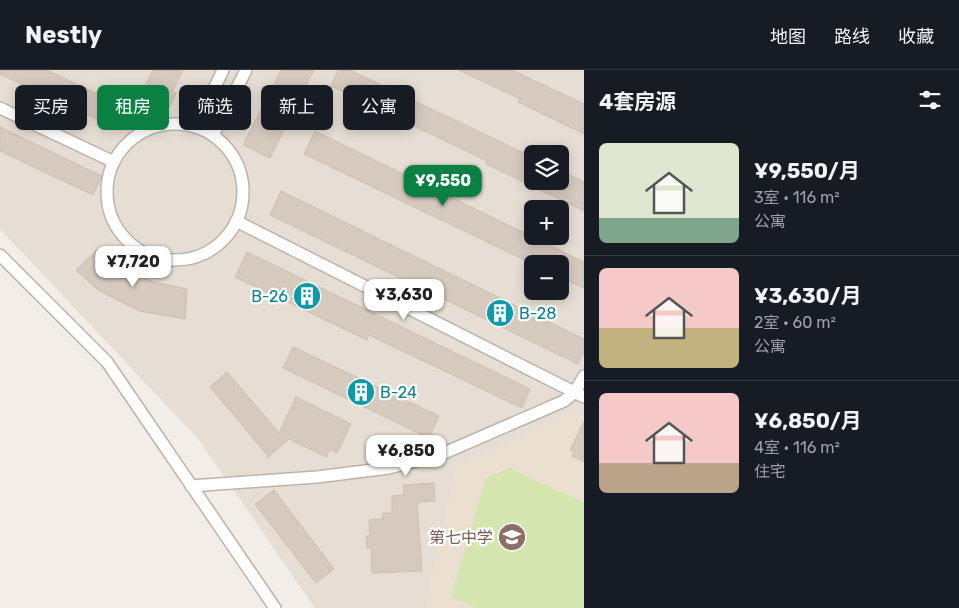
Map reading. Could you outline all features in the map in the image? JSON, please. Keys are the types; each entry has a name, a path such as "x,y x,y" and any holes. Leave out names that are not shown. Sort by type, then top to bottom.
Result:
{"street":[{"path":"216,85 223,70"},
{"path":"213,136 246,70"},
{"path":"0,108 114,162"},
{"path":"179,124 159,125 137,135 120,151 109,172 106,195 111,219 124,238 143,253 166,260 189,259 211,250 229,234 240,213 243,190 238,166 226,146 202,130"},
{"path":"236,221 579,394"},
{"path":"0,255 107,362 275,608"},
{"path":"191,486 317,477 389,468 442,454 579,394 584,376"}],"shaded area":[{"path":"0,70 584,70 584,608 315,608 199,440 0,229"},
{"name":"第七中学","path":"575,411 584,415 584,608 425,608 456,467"}],"green space":[{"name":"第七中学","path":"509,468 584,503 584,608 478,608 451,597 486,478"}],"building":[{"path":"0,70 47,70 79,85 23,85 0,74"},
{"path":"153,70 183,70 172,92 176,93 169,108 169,85 146,85"},
{"path":"281,70 314,70 306,85 273,85"},
{"path":"338,70 350,70 381,85 343,85 343,92 331,85"},
{"path":"459,70 512,70 584,104 584,134 518,102 520,99"},
{"path":"87,89 97,94 97,119 87,115"},
{"path":"415,101 524,153 524,182 486,164 487,161 415,126"},
{"path":"261,109 261,130 284,130 270,158 243,145"},
{"path":"0,127 102,176 93,195 0,151"},
{"path":"315,131 524,233 524,245 549,245 584,262 584,288 569,281 569,255 524,255 524,260 304,154"},
{"path":"569,174 584,182 584,211 569,204 569,200 561,200 540,190 569,190"},
{"path":"281,191 584,339 584,352 578,364 270,215"},
{"path":"98,249 110,259 138,276 154,282 187,289 185,319 139,311 98,290 76,270"},
{"path":"247,252 530,389 522,408 369,335 367,340 235,277"},
{"name":"B-24","path":"293,347 439,416 429,438 283,368"},
{"path":"227,372 279,433 296,397 351,424 337,453 330,449 326,457 289,439 267,458 268,456 210,387"},
{"path":"584,421 584,462 572,456 574,452 570,450"},
{"path":"434,483 435,501 417,502 422,571 372,573 371,548 367,548 366,536 370,536 369,520 383,519 383,513 392,513 392,496 404,495 403,485"},
{"path":"274,490 334,569 316,583 255,504"}],"place":[{"name":"B-26","path":"307,296"},
{"name":"B-28","path":"500,313"},
{"name":"B-24","path":"361,392"},
{"name":"第七中学","path":"512,537"}]}
